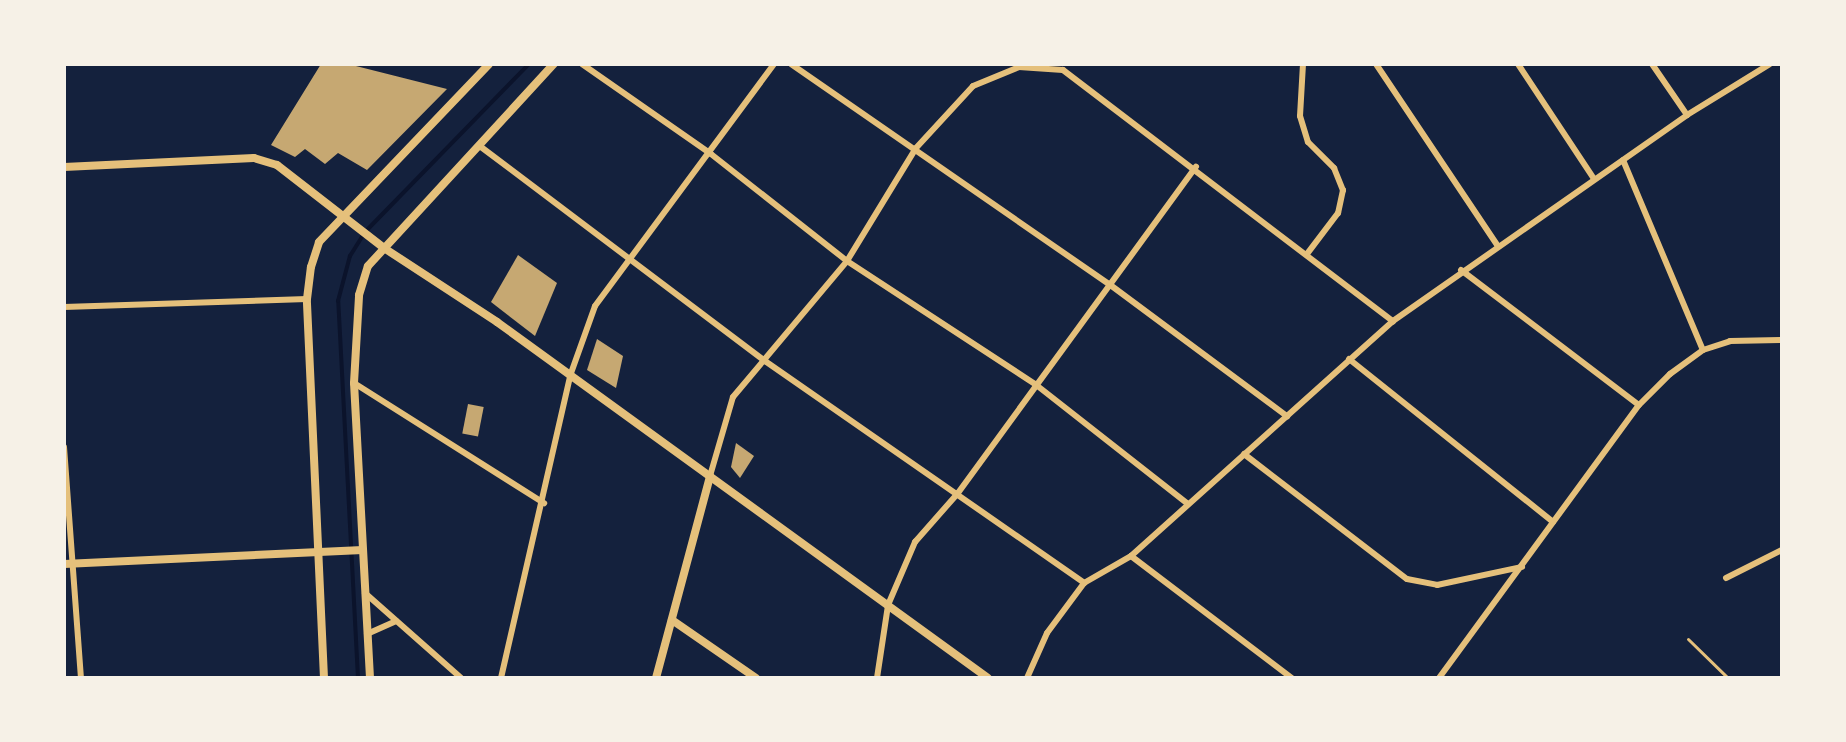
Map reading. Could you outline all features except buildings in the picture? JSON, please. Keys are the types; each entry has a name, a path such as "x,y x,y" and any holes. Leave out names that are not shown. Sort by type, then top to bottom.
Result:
{"street":[{"path":"324,678 315,552 307,299 319,242 489,64"},
{"path":"370,678 354,383 359,295 368,266 481,147 554,64"},
{"path":"582,64 711,154 847,261 1035,384 1187,503"},
{"path":"501,678 544,503 570,376 595,306 628,255 711,154 774,64"},
{"path":"791,64 1109,284 1287,416"},
{"path":"1303,64 1300,116 1308,142 1334,168 1343,190 1338,213 1307,254"},
{"path":"1376,64 1498,246"},
{"path":"1518,64 1594,179"},
{"path":"1652,64 1687,115"},
{"path":"1027,678 1047,633 1084,583 1131,556 1393,321 1461,270 1687,115 1770,64"},
{"path":"656,678 733,397 847,261 916,148 973,86 1019,67 1063,70 1196,167 1393,321"},
{"path":"481,147 765,361 1084,583"},
{"path":"64,167 254,158 298,177 384,248 570,376 988,678"},
{"path":"1623,160 1703,350"},
{"path":"877,678 888,605 915,542 958,493 1196,167"},
{"path":"1461,270 1639,405"},
{"path":"64,307 307,299"},
{"path":"1439,678 1639,405 1703,350 1730,341 1782,340"},
{"path":"1349,359 1553,522"},
{"path":"354,383 544,503"},
{"path":"64,447 69,564 81,678"},
{"path":"1244,454 1407,579 1437,585 1522,567"},
{"path":"69,564 363,550"},
{"path":"1726,578 1782,550"},
{"path":"1131,556 1292,678"},
{"path":"365,592 461,678"},
{"path":"672,620 756,678"},
{"path":"367,634 396,621"}],"lane":[{"path":"1688,639 1728,678"}],"waterway":[{"path":"358,678 338,301 350,256 365,232 529,64"}]}
